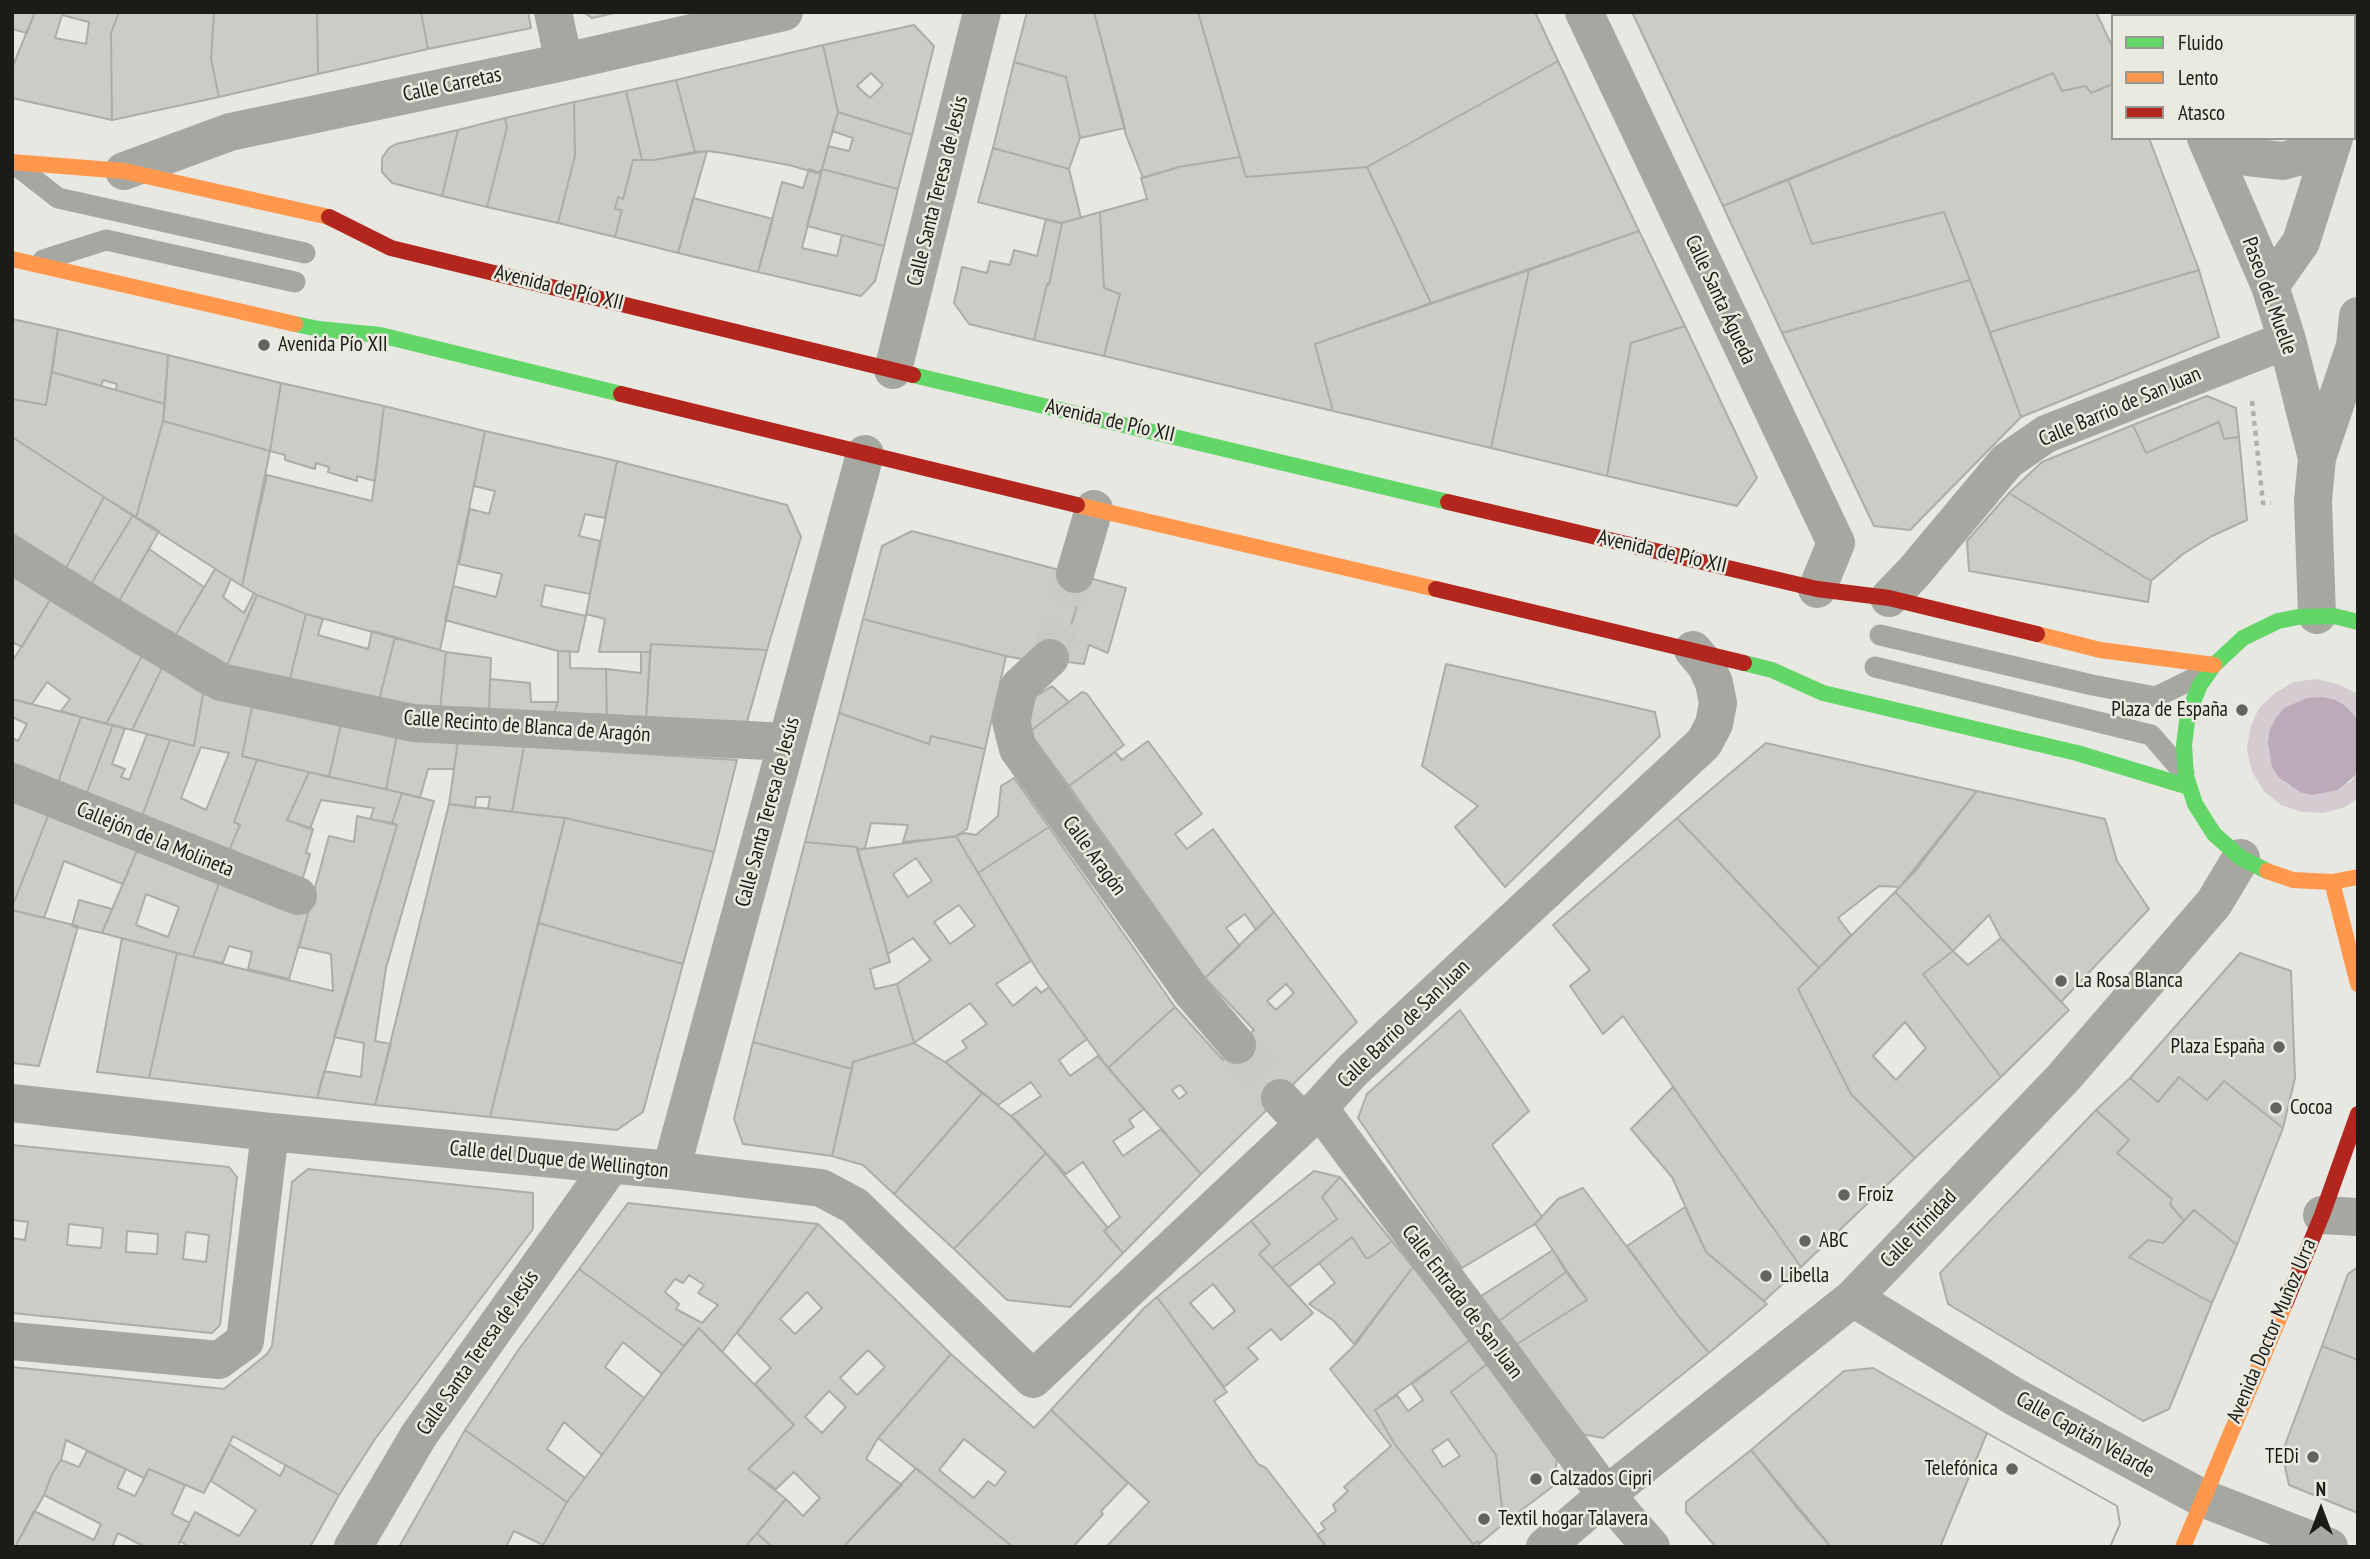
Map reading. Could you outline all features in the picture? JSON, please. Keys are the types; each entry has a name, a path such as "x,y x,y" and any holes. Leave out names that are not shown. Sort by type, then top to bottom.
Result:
{"main road":[{"name":"Avenida de Pío XII","path":"12,162 124,171 326,215 391,248 893,370 1817,589 1889,598 2100,650 2211,668"},
{"path":"12,259 319,329 380,335 1094,509 1693,650 1772,670 1823,693 2188,781"},
{"path":"2358,622 2317,615 2278,621 2260,628 2227,650 2200,685 2188,714 2184,745 2188,781 2204,820 2220,841 2241,858 2257,868 2293,880 2312,883 2358,877"},
{"path":"2332,882 2358,984"},
{"name":"Avenida Doctor Muñoz Urra","path":"2183,1547 2202,1498 2340,1216 2358,1114"}],"street":[{"path":"553,12 564,62"},
{"name":"Calle Carretas","path":"124,171 230,132 564,62 784,12"},
{"name":"Calle Santa Teresa de Jesús","path":"893,370 982,12"},
{"name":"Calle Santa Águeda","path":"1584,12 1836,543 1817,589"},
{"path":"2356,89 2358,76"},
{"name":"Paseo del Muelle","path":"2207,140 2270,286 2287,340 2317,458"},
{"path":"2225,140 2248,157 2283,161 2312,153 2329,140"},
{"path":"2270,286 2301,242 2331,140"},
{"path":"2317,615 2313,501 2317,458 2355,346 2358,316"},
{"name":"Calle Barrio de San Juan","path":"1889,598 2007,461 2046,434 2287,340"},
{"name":"Calle Santa Teresa de Jesús","path":"671,1170 865,454"},
{"path":"1075,574 1094,509"},
{"name":"Calle Recinto de Blanca de Aragón","path":"12,555 221,682 413,723 787,742"},
{"name":"Calle Barrio de San Juan","path":"1032,1379 1301,1110 1353,1070 1704,743 1714,724 1718,703 1714,683 1706,665 1693,650"},
{"name":"Calle Aragón","path":"1050,658 1019,687 1011,721 1018,749 1191,991 1237,1045"},
{"name":"Callejón de la Molineta","path":"12,782 298,896"},
{"name":"Calle Trinidad","path":"1545,1547 1853,1298 2064,1077 2214,903 2241,858"},
{"name":"Calle del Duque de Wellington","path":"12,1103 270,1132 671,1170 821,1188 855,1206 1032,1379"},
{"name":"Calle Entrada de San Juan","path":"1301,1110 1606,1495 1651,1547"},
{"path":"12,1341 219,1360 245,1341 270,1132"},
{"name":"Calle Santa Teresa de Jesús","path":"353,1547 419,1435 611,1165"},
{"name":"Calle Capitán Velarde","path":"1853,1298 2015,1397 2202,1498 2329,1547"}],"lane":[{"path":"12,162 58,198 305,253"},
{"path":"34,263 106,240 295,282"},
{"path":"1880,635 2092,685 2156,697 2211,668"},
{"path":"1875,667 2151,735 2188,781"}],"path":[{"path":"2251,396 2263,503 2313,501"}],"shaded area":[{"path":"2316,679 2338,684 2358,694 2358,719 2354,714 2272,767 2279,778 2289,786 2349,783 2358,773 2358,798 2345,807 2324,813 2302,812 2281,805 2264,791 2252,772 2247,750 2250,728 2259,708 2275,693 2294,682"},
{"path":"2321,697 2344,705 2358,719 2358,773 2338,790 2312,795 2300,792 2279,778 2272,767 2268,742 2270,729 2284,708 2307,698"}],"building":[{"path":"12,12 35,12 27,33 12,29"},
{"path":"35,12 119,12 111,33 112,120 12,98 12,68","holes":["62,15 89,22 86,44 55,38"]},
{"path":"119,12 214,12 211,59 219,97 112,120 111,33"},
{"path":"214,12 317,12 318,74 219,97 211,59"},
{"path":"317,12 421,12 428,49 318,74"},
{"path":"421,12 528,12 531,28 428,49"},
{"path":"583,12 619,12 592,18"},
{"path":"1027,12 1094,12 1125,128 1080,138 1066,77 1014,62"},
{"path":"1094,12 1198,12 1240,157 1179,167 1143,178 1126,135"},
{"path":"1198,12 1535,12 1558,61 1367,167 1246,177"},
{"path":"1632,12 2096,12 2111,44 2111,85 2091,93 2086,86 2062,91 2053,73 1723,206"},
{"path":"2205,12 2290,12 2290,14"},
{"path":"914,25 934,46 912,135 838,112 823,45","holes":["871,73 883,85 870,98 857,86"]},
{"path":"823,45 838,112 822,169 817,173 723,153 695,152 676,80"},
{"path":"1558,61 1639,231 1431,303 1367,167"},
{"path":"1014,62 1066,77 1080,138 1069,169 993,148"},
{"path":"2053,73 2062,91 2086,86 2091,93 2111,85 2111,140 2150,140 2199,270 1990,332 1944,212 1812,244 1788,179"},
{"path":"676,80 695,152 642,160 626,91"},
{"path":"626,91 642,160 633,160 623,199 618,197 615,209 622,210 615,237 558,223 575,156 574,102"},
{"path":"574,102 575,156 558,223 487,207 507,127 505,118"},
{"path":"838,112 912,135 898,189 822,169 828,146 849,151 853,138 832,131"},
{"path":"505,118 507,127 487,207 442,196 458,130"},
{"path":"458,130 442,196 392,183 382,172 382,158 389,148 396,144"},
{"path":"993,148 1069,169 1081,218 1060,223 978,202"},
{"path":"707,151 678,253 615,237 622,210 615,209 618,197 623,199 633,160 654,160"},
{"path":"1240,157 1246,177 1367,167 1431,303 1315,344 1333,411 1104,356 1120,294 1104,288 1100,212 1147,199 1141,178 1179,167"},
{"path":"809,169 821,174 802,248 837,256 842,235 884,246 875,281 861,296 758,272 782,182 803,188"},
{"path":"822,169 898,189 884,246 807,226"},
{"path":"1788,179 1812,244 1944,212 1970,280 1782,333 1723,206"},
{"path":"693,198 773,219 758,272 678,253"},
{"path":"1100,212 1104,288 1120,294 1104,356 1034,340 1062,223"},
{"path":"1046,219 1062,223 1034,340 969,324 954,303 962,267 987,273 990,261 1010,265 1014,250 1037,256"},
{"path":"1639,231 1685,326 1631,343 1607,476 1491,448 1529,270"},
{"path":"1529,270 1491,448 1333,411 1315,344"},
{"path":"2199,270 2219,337 2021,417 1990,332"},
{"path":"1970,280 2021,417 1910,530 1874,526 1782,333"},
{"path":"12,319 58,329 46,405 12,399"},
{"path":"1685,326 1757,478 1737,506 1607,476 1631,343"},
{"path":"58,329 168,355 165,404 116,390 117,384 103,380 101,386 52,372"},
{"path":"168,355 281,383 270,451 163,421"},
{"path":"52,372 165,404 163,421 136,518 12,437 12,399 46,405"},
{"path":"281,383 384,406 375,481 357,476 357,481 328,472 329,467 316,463 315,469 285,460 285,455 270,451"},
{"path":"2207,396 2236,408 2239,437 2224,439 2219,422 2146,453 2133,425"},
{"path":"384,406 485,431 440,650 306,614 257,595 242,586 267,475 372,501"},
{"path":"163,421 270,451 242,586 136,518"},
{"path":"2219,422 2224,439 2239,437 2247,520 2212,536 2183,554 2151,581 2009,493 2042,462 2133,425 2146,453"},
{"path":"485,431 617,461 605,518 585,514 579,536 600,541 590,594 545,585 541,606 586,616 578,652 558,651 445,620 453,586 496,597 502,574 459,564 470,509 489,514 495,491 474,486"},
{"path":"12,437 104,497 66,568 12,533"},
{"path":"617,461 787,505 801,537 767,650 651,644 650,652 599,652 605,619 586,614"},
{"path":"2009,493 2151,581 2148,602 1969,571 1967,541"},
{"path":"104,497 133,515 91,584 66,568"},
{"path":"133,515 159,531 119,601 91,584"},
{"path":"912,531 1086,577 1060,661 1026,660 1006,656 863,619 882,546"},
{"path":"149,549 204,587 175,636 119,601"},
{"path":"215,569 231,579 223,597 244,613 254,593 257,595 226,668 175,636"},
{"path":"12,576 50,600 22,647 12,642"},
{"path":"1086,577 1126,588 1108,653 1089,645 1084,664 1060,661"},
{"path":"257,595 306,614 289,682 226,668"},
{"path":"50,600 142,656 106,724 61,711 70,699 47,682 32,704 12,699 12,662"},
{"path":"306,614 323,619 318,635 368,649 372,631 395,637 379,700 289,682"},
{"path":"863,619 1006,656 985,749 931,736 929,744 839,713"},
{"path":"395,637 446,652 440,709 379,700"},
{"path":"651,644 767,650 747,722 646,720"},
{"path":"558,651 570,651 570,668 606,669 607,720 553,716 558,702"},
{"path":"446,652 491,658 489,712 440,709"},
{"path":"641,652 650,652 646,720 607,720 606,669 641,673"},
{"path":"142,656 162,668 132,730 106,724"},
{"path":"1446,664 1655,712 1660,736 1505,887 1455,827 1478,806 1422,766"},
{"path":"162,668 203,694 194,746 132,730"},
{"path":"490,679 530,683 531,702 558,702 553,716 489,712"},
{"path":"1052,686 1069,702 1029,732 1033,698"},
{"path":"1082,692 1087,694 1124,745 1069,786 1029,732"},
{"path":"203,694 252,707 242,756 257,760 234,822 240,825 227,855 140,822 170,740 194,746","holes":["201,747 229,753 206,810 181,798"]},
{"path":"12,699 81,717 56,788 12,770 12,738 18,741 27,724 12,717"},
{"path":"252,707 341,724 329,777 242,756"},
{"path":"839,713 929,744 931,736 985,749 967,829 954,837 903,842 908,825 871,823 865,848 857,850 857,847 805,842"},
{"path":"81,717 113,725 84,800 56,788"},
{"path":"341,724 397,735 386,789 329,777"},
{"path":"113,725 125,728 112,764 125,769 121,777 129,780 147,734 170,740 140,822 84,800"},
{"path":"397,735 458,741 454,769 428,769 420,798 386,789"},
{"path":"458,741 524,746 512,812 488,809 490,797 476,797 475,808 449,804"},
{"path":"1148,741 1202,814 1175,834 1187,849 1213,829 1274,912 1256,930 1245,914 1226,928 1240,946 1205,978 1069,786 1115,752 1122,760"},
{"path":"1766,743 1977,791 1900,887 1879,886 1838,918 1851,935 1819,968 1677,818"},
{"path":"524,746 737,760 714,852 565,818 512,812"},
{"path":"257,760 309,772 287,820 313,829 306,853 310,854 301,884 227,855 240,825 234,822"},
{"path":"309,772 402,793 392,823 370,819 374,808 321,800 310,829 287,820"},
{"path":"1014,778 1049,827 978,873 956,836 965,833 976,835 998,816 1001,786"},
{"path":"1977,791 2105,819 2117,861 2149,909 2061,1002 2001,938 1989,915 1953,951 1895,892 1916,870"},
{"path":"402,793 434,801 386,968 375,1041 391,1044 375,1105 317,1098 324,1071 361,1077 364,1043 334,1037 397,825 392,823"},
{"path":"12,795 50,811 12,907"},
{"path":"449,804 565,818 490,1117 375,1105"},
{"path":"50,811 139,846 123,884 64,861 44,918 12,910 12,907"},
{"path":"357,816 397,825 317,1098 149,1078 177,953 333,991 331,954 299,947 329,836 354,842"},
{"path":"565,818 714,852 683,964 538,923"},
{"path":"1677,818 1819,968 1798,989 1851,1094 1915,1158 1801,1267 1623,1016 1603,1034 1570,986 1590,970 1553,925"},
{"path":"1049,827 1175,1007 1108,1068 1039,973 978,873"},
{"path":"956,836 1031,961 996,984 1013,1006 1036,987 1041,993 1049,987 1087,1039 1059,1060 1070,1076 1098,1056 1144,1109 1129,1120 1134,1127 1113,1141 1123,1156 1161,1129 1201,1174 1123,1253 1104,1231 1120,1217 1083,1162 1066,1174 1011,1116 1041,1096 1031,1082 998,1105 945,1062 967,1048 962,1041 987,1024 970,1003 914,1043 897,984 931,960 913,938 888,954 857,850","holes":["916,858 932,881 908,897 893,874","959,905 975,926 950,944 934,922"]},
{"path":"805,842 857,847 890,962 870,969 875,989 897,984 914,1043 853,1062 852,1069 753,1042"},
{"path":"139,846 220,880 193,957 102,933","holes":["146,894 179,907 168,937 136,925"]},
{"path":"220,880 308,914 289,979 248,969 252,952 229,946 223,963 193,957"},
{"path":"1895,892 1953,951 1923,974 2001,1077 1915,1158 1851,1094 1798,989","holes":["1905,1022 1926,1048 1896,1080 1873,1056"]},
{"path":"79,900 112,909 102,933 72,926"},
{"path":"12,910 78,926 39,1066 12,1063"},
{"path":"1274,912 1357,1022 1201,1174 1108,1068 1175,1007 1223,1060 1254,1030 1205,978","holes":["1286,984 1294,993 1276,1010 1267,1001","1180,1085 1187,1093 1179,1099 1172,1090"]},
{"path":"538,923 683,964 643,1112 617,1130 490,1117"},
{"path":"122,938 177,953 149,1078 97,1072"},
{"path":"2001,938 2069,1010 2001,1077 1923,974 1953,951 1968,965"},
{"path":"2240,953 2291,971 2295,1078 2283,1128 2224,1081 2207,1100 2179,1077 2158,1102 2130,1078"},
{"path":"1460,1010 1529,1111 1492,1145 1542,1217 1535,1224 1462,1268 1358,1118 1367,1094"},
{"path":"753,1042 852,1069 832,1156 743,1144 734,1119"},
{"path":"914,1043 945,1062 982,1093 894,1194 863,1165 832,1156 853,1062"},
{"path":"2179,1077 2207,1100 2224,1081 2283,1128 2237,1245 2194,1210 2184,1221 2170,1204 2172,1199 2117,1153 2129,1140 2096,1110 2130,1078 2158,1102"},
{"path":"1673,1087 1801,1267 1764,1301 1706,1252 1672,1177 1631,1129"},
{"path":"982,1093 1016,1120 1046,1153 954,1249 894,1194"},
{"path":"2096,1110 2129,1140 2117,1153 2172,1199 2170,1204 2184,1221 2163,1243 2148,1240 2129,1257 2212,1303 2169,1409 2143,1421 1948,1304 1940,1273"},
{"path":"12,1145 229,1167 237,1177 220,1325 212,1333 12,1313 12,1238 25,1240 28,1222 12,1220","holes":["69,1224 103,1228 101,1248 67,1245","127,1231 158,1234 157,1254 126,1252","186,1232 209,1235 206,1262 183,1259"]},
{"path":"1046,1153 1108,1228 1104,1231 1123,1253 1070,1307 1007,1300 954,1249"},
{"path":"308,1169 533,1193 533,1229 375,1439 339,1495 286,1465 280,1476 229,1444 204,1493 149,1469 144,1478 66,1440 61,1460 44,1495 15,1547 12,1547 12,1367 224,1389 267,1354 272,1346 292,1182"},
{"path":"1314,1171 1340,1177 1322,1197 1337,1219 1272,1268 1259,1254 1270,1244 1251,1221"},
{"path":"1340,1177 1392,1241 1366,1258 1352,1237 1289,1287 1272,1268 1337,1219 1322,1197"},
{"path":"1583,1188 1709,1353 1603,1438 1581,1434 1517,1344 1587,1300 1535,1224 1558,1199"},
{"path":"628,1203 818,1224 722,1352 699,1328 684,1346 579,1269","holes":["689,1275 704,1285 698,1293 718,1305 702,1323 676,1309 679,1304 665,1292 675,1279 683,1283"]},
{"path":"1685,1207 1706,1252 1767,1304 1709,1353 1627,1246"},
{"path":"2194,1210 2237,1245 2212,1303 2129,1257 2148,1240 2163,1243"},
{"path":"1251,1221 1270,1244 1259,1254 1313,1313 1281,1340 1271,1329 1248,1348 1258,1359 1224,1387 1157,1297","holes":["1213,1284 1235,1311 1213,1329 1190,1303"]},
{"path":"818,1224 951,1354 878,1438 866,1459 902,1485 843,1547 772,1547 757,1533 786,1499 803,1516 820,1498 794,1472 776,1489 748,1469 794,1425 755,1384 771,1368 737,1333","holes":["807,1292 822,1308 795,1334 780,1319","868,1350 885,1367 857,1395 840,1378","829,1391 846,1407 822,1433 805,1417"]},
{"path":"1352,1237 1366,1258 1392,1241 1413,1267 1354,1344 1334,1321 1309,1304 1335,1283 1319,1263"},
{"path":"1553,1250 1566,1272 1499,1321 1481,1296"},
{"path":"1413,1267 1470,1340 1375,1410 1394,1443 1473,1544 1478,1541 1479,1544 1475,1547 1327,1547 1317,1535 1325,1529 1321,1523 1336,1511 1333,1505 1348,1491 1344,1487 1391,1446 1330,1369 1355,1345"},
{"path":"2358,1267 2358,1360 2322,1346 2348,1274"},
{"path":"579,1269 684,1346 662,1374 623,1342 605,1367 644,1398 602,1455 564,1422 547,1449 585,1478 567,1502 465,1430 519,1349"},
{"path":"1566,1272 1587,1300 1517,1344 1499,1321"},
{"path":"1157,1297 1227,1392 1214,1401 1258,1464 1266,1468 1327,1547 1106,1547 1149,1502 1051,1410"},
{"path":"699,1328 794,1425 748,1469 786,1499 745,1547 542,1547 567,1502"},
{"path":"1470,1340 1487,1364 1451,1392 1496,1455 1502,1508 1507,1521 1479,1544 1478,1541 1473,1544 1394,1443 1375,1410 1397,1395 1408,1411 1423,1400 1412,1384","holes":["1448,1439 1460,1456 1443,1467 1432,1450"]},
{"path":"2322,1346 2358,1360 2358,1513 2289,1485 2282,1453"},
{"path":"951,1354 1034,1428 1051,1410 1128,1483 1101,1511 1103,1514 1073,1547 1013,1547 878,1438","holes":["964,1439 1006,1472 995,1486 988,1481 974,1498 939,1470"]},
{"path":"1487,1364 1557,1460 1552,1487 1507,1521 1502,1508 1496,1455 1451,1392"},
{"path":"1873,1368 1987,1433 1940,1547 1831,1547 1751,1450 1844,1371"},
{"path":"465,1430 567,1502 543,1545 514,1531 506,1547 399,1547"},
{"name":"Telefónica","path":"1987,1433 2117,1506 2120,1524 2110,1547 1940,1547"},
{"name":"Telefónica","path":"1987,1433 2117,1506 2120,1524 2110,1547 1940,1547"},
{"path":"233,1436 339,1495 310,1547 189,1547 180,1541 195,1512 239,1536 256,1510 211,1481"},
{"path":"1751,1450 1831,1547 1716,1547 1686,1512 1686,1502"},
{"path":"87,1451 126,1469 117,1488 135,1496 149,1469 185,1485 172,1514 190,1523 177,1547 145,1547 118,1533 112,1547 15,1547 34,1511 94,1540 101,1524 44,1495 61,1460 79,1467"},
{"path":"916,1468 1013,1547 846,1547"},
{"path":"757,1533 772,1547 745,1547"}],"tunnel":[{"path":"1050,658 1075,574"},
{"path":"1237,1045 1280,1098"}],"traffic: fast":[{"path":"295,324 380,335 621,394"},
{"path":"913,375 1448,502"},
{"path":"2267,871 2241,858 2214,834 2195,804 2186,776 2184,745 2188,714 2200,685 2214,665 2243,638 2278,621 2298,617 2334,616 2358,622"},
{"path":"1744,663 1772,670 1823,693 2077,753 2189,787"}],"traffic: slow":[{"path":"12,162 124,171 329,217"},
{"path":"12,259 295,324"},
{"path":"1077,505 1436,589"},
{"path":"2037,634 2100,650 2214,665"},
{"path":"2267,871 2293,880 2332,882 2358,877"},
{"path":"2332,882 2358,984"},
{"path":"2183,1547 2286,1302"}],"traffic: jam":[{"path":"329,217 391,248 913,375"},
{"path":"621,394 1077,505"},
{"path":"1448,502 1817,589 1889,598 2037,634"},
{"path":"1436,589 1744,663"},
{"path":"2286,1302 2322,1215 2358,1114"}],"place":[{"name":"Avenida Pío XII","path":"264,345"},
{"name":"Plaza de España","path":"2242,710"},
{"name":"La Rosa Blanca","path":"2061,981"},
{"name":"Plaza España","path":"2279,1047"},
{"name":"Cocoa","path":"2276,1108"},
{"name":"Froiz","path":"1844,1195"},
{"name":"ABC","path":"1805,1241"},
{"name":"Libella","path":"1766,1276"},
{"name":"TEDi","path":"2313,1457"},
{"name":"Telefónica","path":"2012,1469"},
{"name":"Calzados Cipri","path":"1536,1479"},
{"name":"Textil hogar Talavera","path":"1484,1519"}]}
